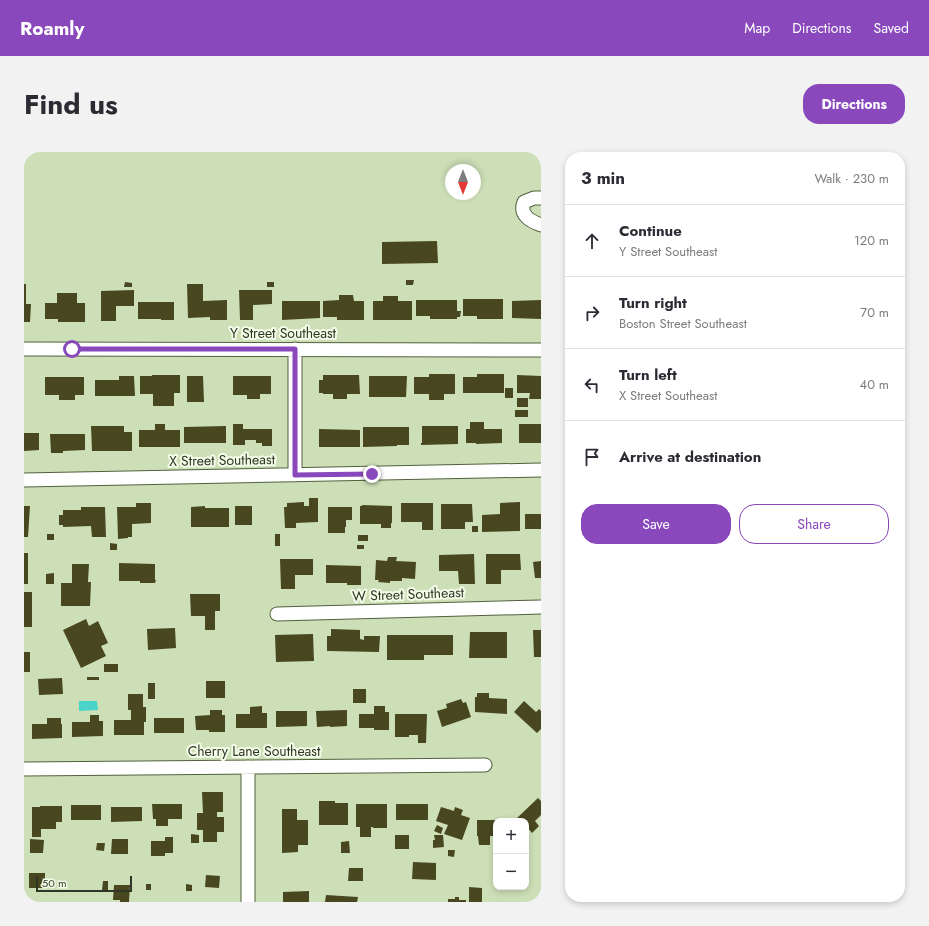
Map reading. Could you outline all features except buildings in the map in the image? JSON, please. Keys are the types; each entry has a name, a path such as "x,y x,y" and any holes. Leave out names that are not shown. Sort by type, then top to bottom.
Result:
{"street":[{"path":"541,198 534,198 524,202 522,207 523,212 528,219 541,225"},
{"name":"Y Street Southeast","path":"24,349 541,350"},
{"path":"295,349 295,475"},
{"name":"X Street Southeast","path":"24,480 541,470"},
{"name":"W Street Southeast","path":"277,614 541,607"},
{"name":"Cherry Lane Southeast","path":"24,769 485,765"},
{"path":"248,767 248,902"}],"water":[{"path":"79,701 97,701 98,710 79,711"}],"route":[{"path":"72,349 295,349 295,475 372,474"}]}
